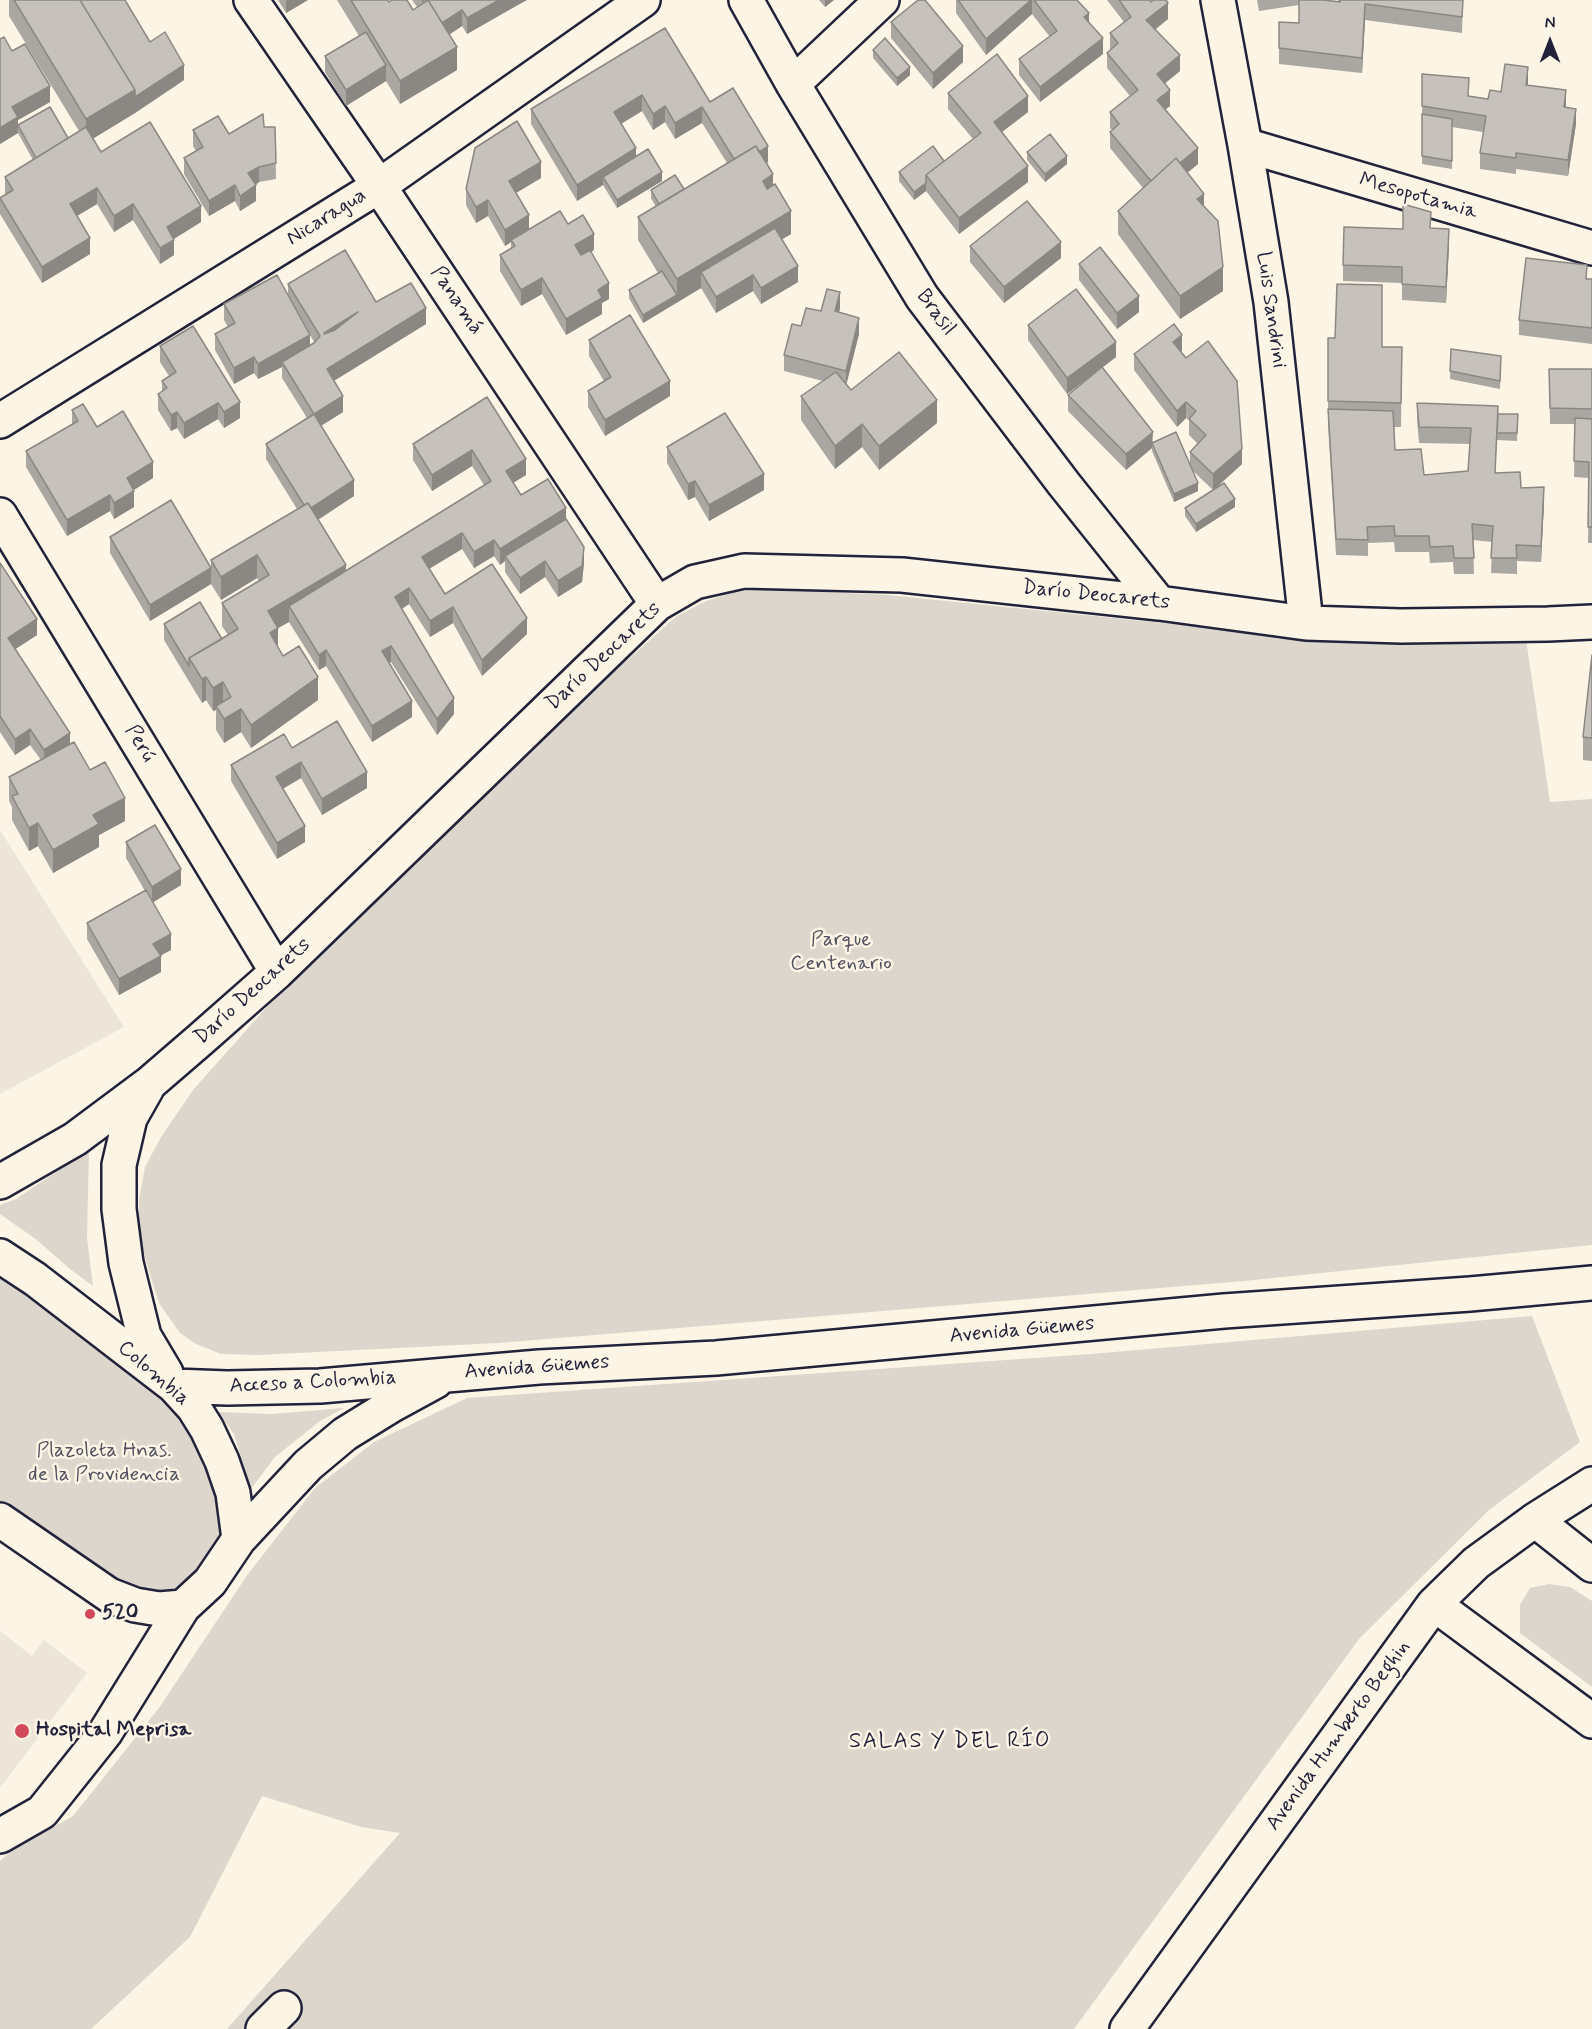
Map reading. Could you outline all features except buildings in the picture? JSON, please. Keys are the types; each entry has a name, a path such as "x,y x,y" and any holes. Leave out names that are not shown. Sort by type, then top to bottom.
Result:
{"street":[{"name":"Panamá","path":"251,0 380,186 657,604"},
{"name":"Nicaragua","path":"0,421 380,186 643,0"},
{"name":"Brasil","path":"746,0 922,297 1064,484 1159,603"},
{"path":"794,84 882,0"},
{"name":"Luis Sandrini","path":"1218,0 1245,145 1270,302 1306,623"},
{"name":"Mesopotamia","path":"1245,145 1592,248"},
{"name":"Perú","path":"0,515 277,972"},
{"name":"Darío Deocarets","path":"0,1182 75,1140 150,1083 277,972 657,604 695,582 744,571 902,575 1159,603 1306,623 1413,626 1592,622"},
{"path":"150,1083 130,1118 119,1165 119,1209 126,1263 144,1336 174,1386"},
{"name":"Colombia","path":"0,1256 35,1279 174,1386 194,1408 222,1461 233,1493 239,1539"},
{"name":"Avenida Güemes","path":"451,1374 716,1358 1224,1311 1459,1295 1592,1283"},
{"path":"0,1836 42,1812 105,1733 183,1607 210,1581 239,1539 308,1465 345,1434 392,1405 451,1374"},
{"name":"Acceso a Colombia","path":"174,1386 227,1388 320,1386 451,1374"},
{"name":"Avenida Humberto Beghin","path":"1127,2029 1434,1604 1476,1563 1535,1520 1592,1484"},
{"path":"0,1520 109,1595 135,1605 159,1609 183,1607"},
{"path":"1535,1520 1592,1565"},
{"path":"1434,1604 1592,1721"}],"shaded area":[{"path":"0,830 124,1027 0,1094"},
{"name":"Hospital Meprisa","path":"0,1631 32,1656 44,1640 87,1673 0,1788"}],"green space":[{"name":"Parque Centenario","path":"765,589 888,595 1222,629 1280,639 1526,639 1550,802 1592,799 1592,1245 1244,1281 498,1343 258,1355 221,1354 196,1344 180,1333 159,1303 148,1268 139,1235 139,1199 145,1167 161,1137 193,1090 282,990 557,722 677,616 706,601 734,592"},
{"path":"89,1150 87,1238 93,1286 37,1240 0,1214 0,1205 16,1199"},
{"name":"Plazoleta Hnas. de la Providencia","path":"0,1256 174,1386 239,1539 159,1609 0,1520"},
{"path":"1532,1316 1580,1442 1489,1510 1359,1639 1074,2029 227,2029 400,1833 361,1827 262,1796 190,1937 91,2029 0,2029 0,1861 11,1851 73,1816 159,1708 248,1574 315,1488 374,1442 467,1398 1091,1354"},
{"path":"344,1408 320,1421 275,1457 251,1489 234,1434 218,1412 272,1414"},
{"path":"1549,1584 1570,1587 1592,1601 1592,1687 1520,1633 1520,1605 1530,1588"}],"place":[{"name":"520","path":"90,1614"},
{"name":"Hospital Meprisa","path":"22,1731"}],"district":[{"name":"SALAS Y DEL RÍO","path":"950,1742"}]}
